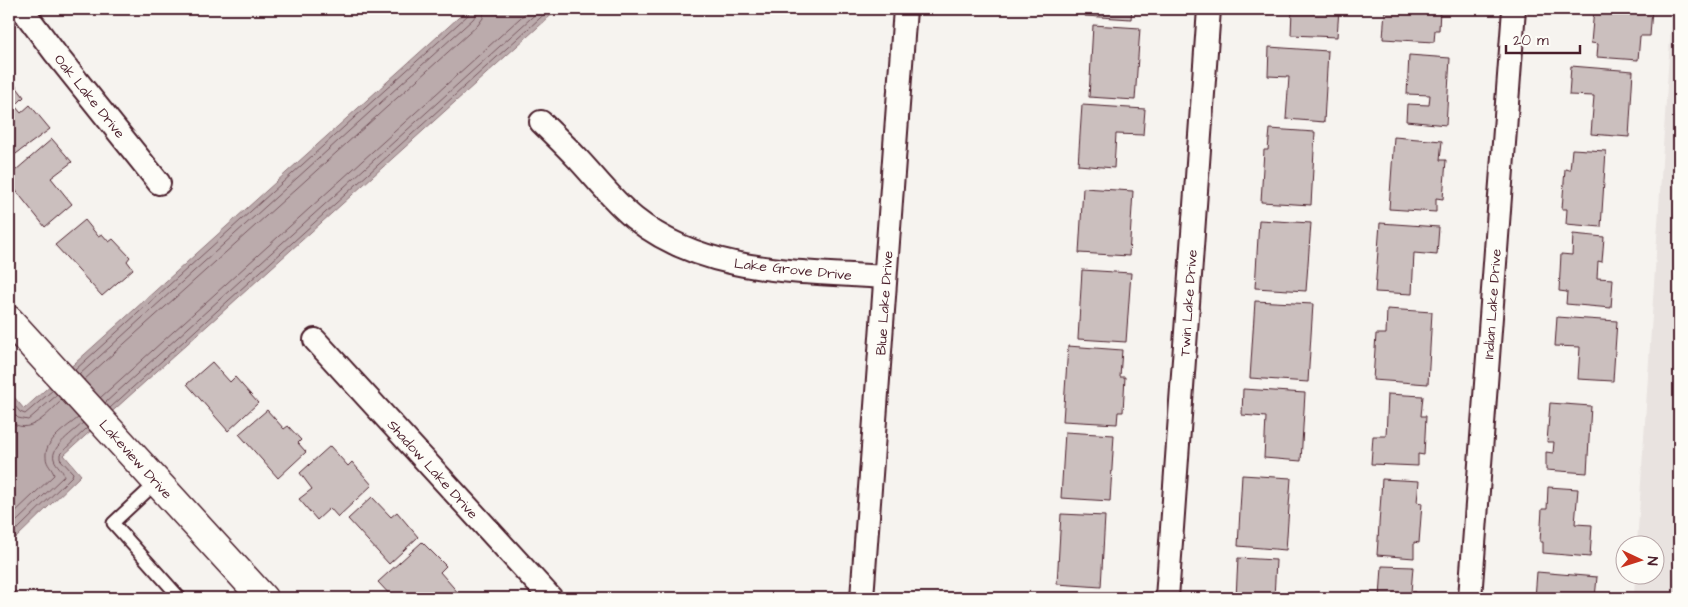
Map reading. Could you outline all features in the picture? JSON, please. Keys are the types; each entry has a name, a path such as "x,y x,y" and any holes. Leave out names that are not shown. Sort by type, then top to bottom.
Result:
{"street":[{"name":"Oak Lake Drive","path":"22,9 160,183"},
{"name":"Blue Lake Drive","path":"862,598 905,9"},
{"name":"Twin Lake Drive","path":"1167,598 1210,9"},
{"name":"Indian Lake Drive","path":"1470,598 1514,9"},
{"name":"Lake Grove Drive","path":"542,122 577,158 615,202 635,219 682,247 733,264 760,268 885,277"},
{"name":"Lakeview Drive","path":"9,320 263,598"},
{"name":"Shadow Lake Drive","path":"315,340 551,598"}],"lane":[{"path":"157,482 113,523 180,598"}],"shaded area":[{"path":"1672,9 1679,9 1679,598 1634,598 1635,584 1666,584 1666,534 1638,534"}],"water":[{"path":"468,9 558,9 64,455 81,475 16,538 9,530 9,391 24,409"}],"building":[{"path":"1086,9 1132,9 1131,19 1085,16"},
{"path":"1292,9 1339,9 1337,37 1291,35"},
{"path":"1385,9 1440,9 1439,30 1435,30 1434,42 1383,39"},
{"path":"1594,9 1652,9 1650,36 1640,36 1638,60 1597,57 1598,44 1591,43"},
{"path":"1093,25 1140,28 1135,100 1089,97"},
{"path":"1269,47 1328,51 1324,122 1286,119 1289,77 1268,76"},
{"path":"1409,55 1450,58 1446,125 1406,121 1407,104 1429,105 1430,95 1407,94"},
{"path":"1571,66 1633,71 1629,137 1591,134 1594,96 1569,95"},
{"path":"9,77 24,97 15,106 21,113 30,105 50,129 9,159"},
{"path":"1082,105 1145,109 1143,135 1116,134 1114,168 1078,165"},
{"path":"1270,129 1315,132 1311,205 1261,202 1264,150 1268,150"},
{"path":"1394,137 1442,141 1440,160 1446,160 1443,199 1436,198 1436,212 1389,209"},
{"path":"52,139 72,162 51,178 72,204 45,227 9,182 9,176"},
{"path":"1572,149 1606,151 1601,227 1566,224 1567,209 1562,209 1565,169 1570,170"},
{"path":"1083,188 1133,191 1129,256 1079,253"},
{"path":"85,220 98,236 102,234 109,242 113,239 130,257 127,261 133,269 102,296 55,245"},
{"path":"1259,220 1311,223 1306,291 1255,288"},
{"path":"1380,223 1439,227 1437,255 1414,253 1412,294 1375,292"},
{"path":"1573,234 1604,237 1602,262 1598,261 1597,278 1613,279 1611,308 1566,304 1567,292 1559,291 1561,254 1572,255"},
{"path":"1082,270 1131,273 1126,342 1078,339"},
{"path":"1255,301 1313,304 1308,382 1250,378"},
{"path":"1387,309 1432,312 1428,384 1373,380 1376,334 1386,334"},
{"path":"1557,317 1617,321 1613,381 1578,379 1580,347 1555,346"},
{"path":"1068,346 1122,350 1120,377 1125,377 1123,412 1118,412 1117,424 1063,421"},
{"path":"212,362 230,382 235,377 258,403 228,431 187,384"},
{"path":"1243,389 1305,393 1301,461 1264,458 1266,417 1242,415"},
{"path":"1388,394 1423,396 1421,416 1426,416 1424,455 1418,454 1418,466 1371,464 1373,436 1386,436"},
{"path":"1550,403 1591,406 1587,473 1546,470 1546,452 1553,453 1554,442 1547,442"},
{"path":"267,410 284,429 288,426 301,440 298,443 306,452 278,478 239,434"},
{"path":"1065,432 1114,435 1110,501 1061,498"},
{"path":"330,446 348,466 352,462 372,485 338,517 330,508 317,520 299,499 312,489 300,473"},
{"path":"1242,475 1291,478 1286,550 1238,546"},
{"path":"1382,479 1419,481 1417,502 1422,503 1419,543 1414,542 1414,558 1377,555"},
{"path":"1548,487 1578,489 1575,524 1592,525 1590,557 1543,553 1543,542 1540,542 1542,509 1547,509"},
{"path":"372,497 391,517 397,512 418,537 389,564 348,519"},
{"path":"1061,514 1105,516 1101,587 1057,584"},
{"path":"422,542 446,566 440,572 460,595 457,598 422,598 417,593 411,598 393,598 378,582"},
{"path":"1238,558 1276,560 1274,598 1236,598"},
{"path":"1382,566 1413,567 1411,592 1415,592 1415,598 1380,598"},
{"path":"1537,572 1597,577 1595,598 1535,598"},
{"path":"14,591 20,598 9,598"},
{"path":"1058,595 1107,598 1057,598"}]}
